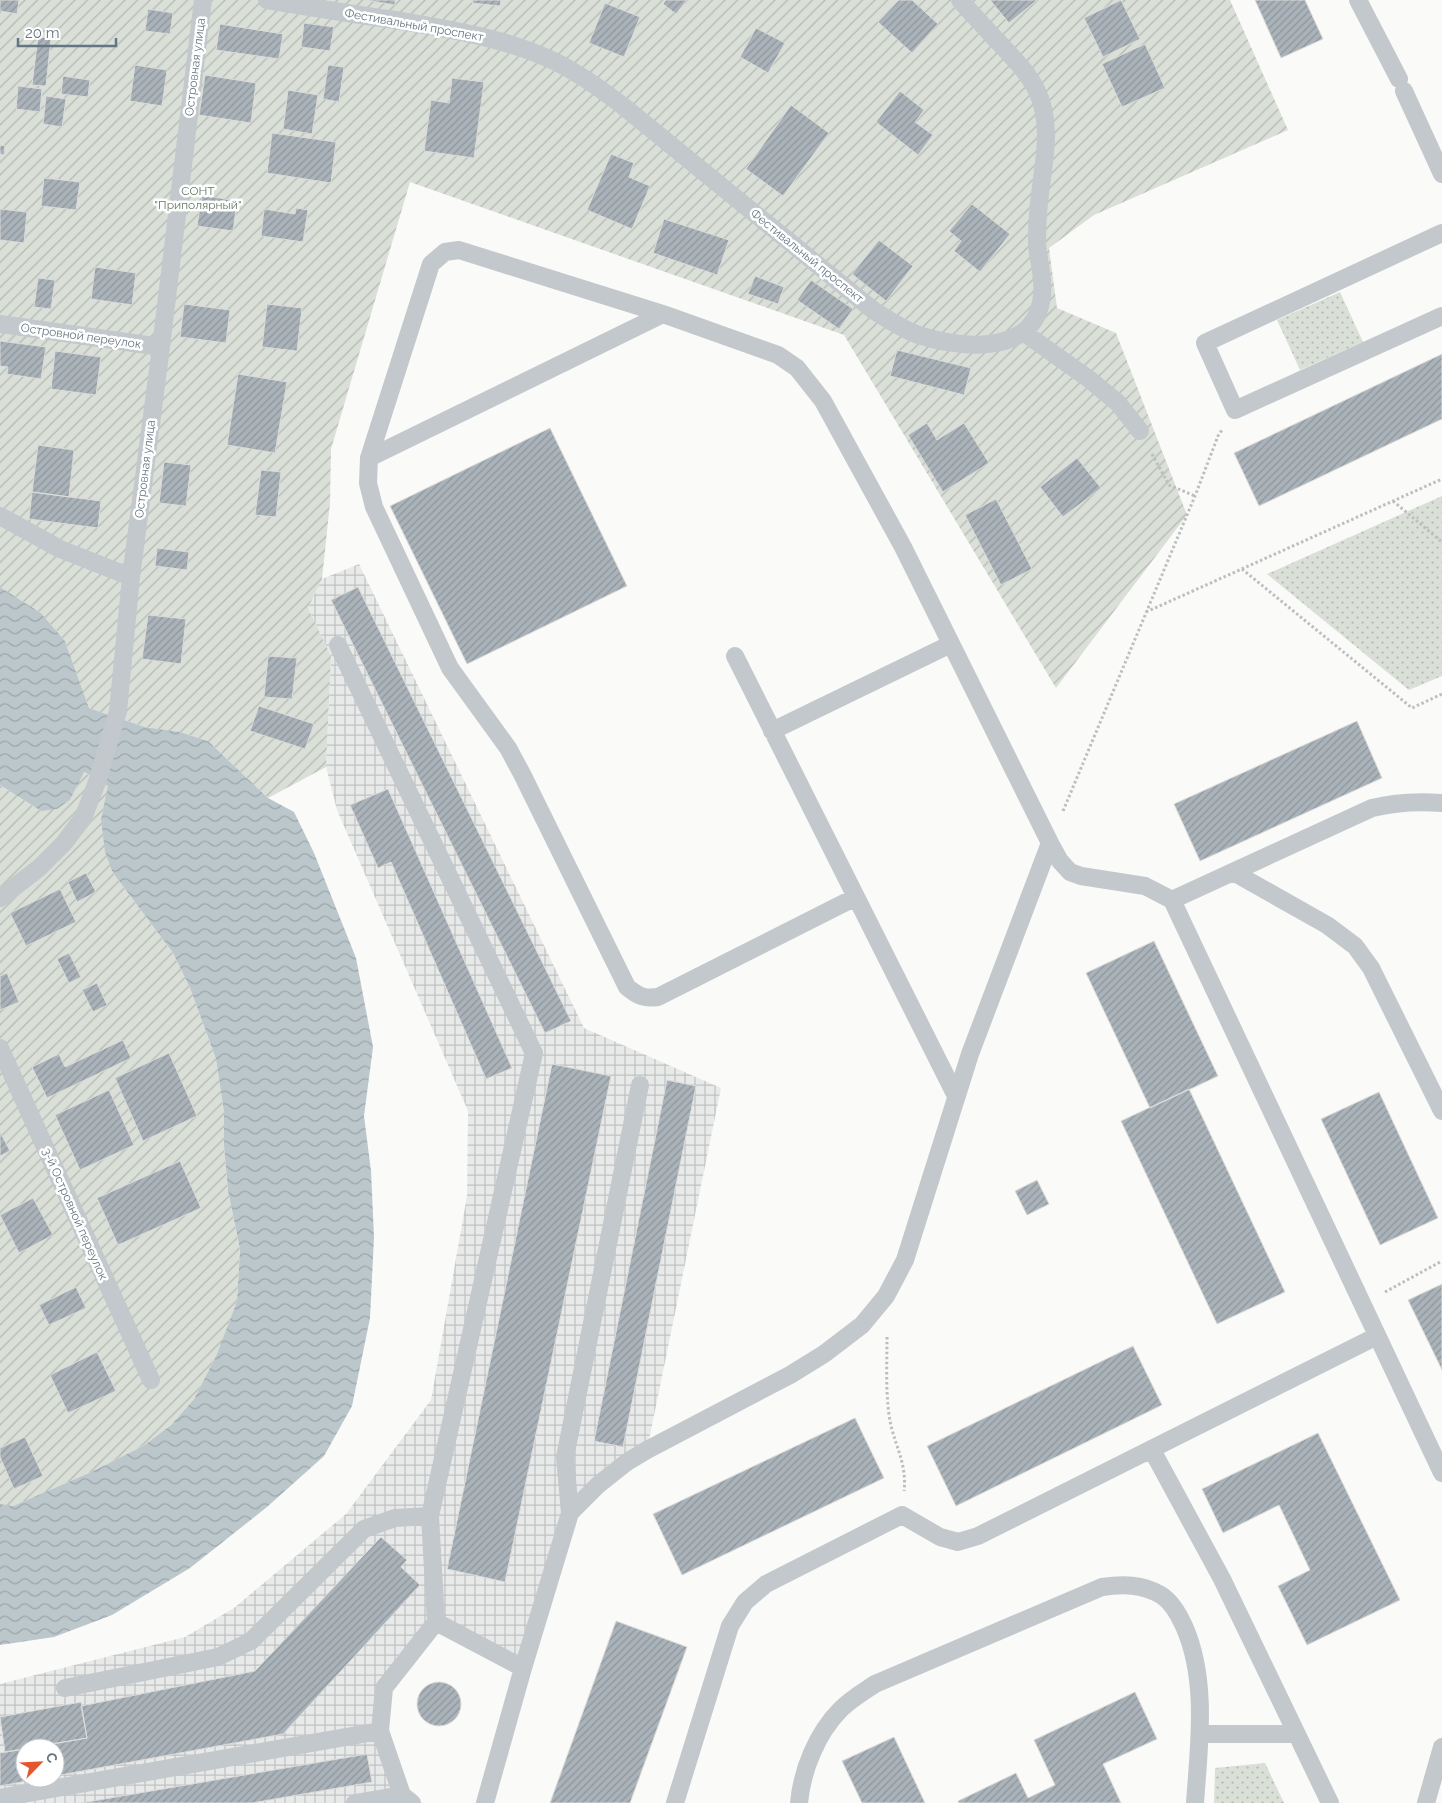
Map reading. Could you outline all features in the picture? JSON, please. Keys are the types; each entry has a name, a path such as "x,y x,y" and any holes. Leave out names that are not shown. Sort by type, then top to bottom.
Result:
{"lane":[{"name":"Островная улица","path":"0,898 39,868 64,843 83,818 97,782 118,710 131,577 203,0"},
{"name":"Фестивальный проспект","path":"267,0 432,26 476,35 524,48 556,62 590,81 623,106 873,310 893,323 916,334 973,344 991,344 1008,341 1023,332 1035,319 1042,301 1042,279 1037,245 1038,214 1046,134 1037,89 1024,70 960,0"},
{"path":"1358,0 1402,85 1442,174"},
{"path":"1442,233 1205,342 1235,410 1442,316"},
{"path":"856,897 658,997 646,999 627,987 508,748 450,668 374,507 368,483 369,458 431,264 445,252 459,250 663,314 778,355 797,368 823,401 903,547 1060,861 1070,872 1082,876 1145,886 1172,900 1442,1473"},
{"path":"369,458 663,314"},
{"name":"Островной переулок","path":"0,324 161,347"},
{"path":"1023,332 1089,379 1118,403 1140,431"},
{"path":"0,516 60,549 131,577"},
{"path":"772,731 951,644"},
{"path":"338,645 534,1053 430,1516 436,1622 384,1688 380,1731 407,1799 355,1803"},
{"path":"735,656 956,1096"},
{"path":"1172,900 1372,808 1393,803 1442,802"},
{"path":"570,1513 598,1485 627,1462 790,1375 824,1354 862,1325 886,1296 905,1260 970,1054 1050,843"},
{"path":"1234,872 1327,924 1355,946 1371,968 1440,1100"},
{"name":"3-й Островной переулок","path":"0,1048 151,1380"},
{"path":"485,1803 523,1668 570,1513 565,1457 640,1085"},
{"path":"675,1803 730,1626 745,1602 766,1584 902,1515 940,1537 958,1542 978,1536 1377,1336"},
{"path":"1152,1450 1222,1579 1330,1803"},
{"path":"64,1688 218,1657 251,1641 364,1529 395,1518 430,1516"},
{"path":"798,1803 806,1770 817,1743 840,1709 856,1696 875,1684 1102,1587 1122,1584 1143,1587 1163,1596 1178,1613 1189,1637 1198,1667 1200,1734 1195,1803"},
{"path":"436,1622 523,1668"},
{"path":"0,1798 380,1731"},
{"path":"1200,1734 1296,1734"},
{"path":"1426,1803 1442,1747"}],"path":[{"path":"1050,843 1195,496 1218,436 1235,410"},
{"path":"1140,431 1168,485 1195,496"},
{"path":"1146,612 1442,479"},
{"path":"1393,501 1442,542"},
{"path":"1242,569 1412,708 1442,694"},
{"path":"1363,1305 1442,1261"},
{"path":"886,1296 888,1400 891,1426 904,1466 906,1480 902,1515"}],"shaded area":[{"path":"359,564 584,1028 721,1088 647,1450 570,1513 523,1668 436,1622 384,1688 380,1731 412,1803 0,1803 0,1684 185,1637 234,1608 346,1514 431,1400 467,1196 468,1111 337,810 326,767 331,656 308,608 322,579"}],"green space":[{"name":"СОНТ \"Приполярный\"","path":"0,0 1230,0 1288,130 1094,215 1049,248 1057,308 1116,333 1187,515 1056,688 844,335 410,182 331,449 330,503 322,579 308,608 331,656 326,767 268,798 208,741 180,732 145,727 89,708 65,641 41,613 0,587"},
{"path":"1340,292 1363,342 1300,370 1277,320"},
{"path":"1442,496 1442,676 1409,690 1267,574"},
{"path":"83,772 109,786 101,819 113,873 173,953 190,988 216,1059 224,1112 224,1146 228,1191 240,1249 237,1301 216,1356 194,1399 171,1425 143,1446 91,1472 13,1506 0,1504 0,785 41,811 70,800"},
{"path":"1265,1763 1284,1803 1214,1803 1215,1768"}],"water":[{"path":"0,587 41,613 65,641 89,708 145,727 180,732 208,741 268,798 294,812 314,853 356,958 373,1047 364,1116 371,1171 374,1237 370,1318 352,1406 324,1456 267,1507 190,1568 112,1615 54,1637 0,1645 0,1504 13,1506 91,1472 143,1446 171,1425 194,1399 216,1356 237,1301 240,1249 228,1191 224,1146 224,1112 216,1059 190,988 173,953 113,873 105,852 101,819 108,786 84,772 70,800 57,809 41,811 0,785"}],"building":[{"path":"0,0 19,0 17,14 0,11"},
{"path":"365,0 395,0 395,5"},
{"path":"473,0 501,0 500,6 472,3"},
{"path":"666,0 687,0 676,14 663,4"},
{"path":"899,0 912,0 938,24 912,53 878,22"},
{"path":"990,0 1037,0 1009,23"},
{"path":"1121,0 1140,39 1103,57 1084,18"},
{"path":"1255,0 1305,0 1323,39 1281,58"},
{"path":"605,3 640,17 624,57 589,43"},
{"path":"148,9 173,13 170,34 145,31"},
{"path":"304,23 334,27 330,51 301,47"},
{"path":"220,24 283,34 279,59 216,50"},
{"path":"756,28 785,43 768,73 740,57"},
{"path":"38,37 51,38 46,86 32,85"},
{"path":"1145,44 1165,88 1122,107 1102,64"},
{"path":"135,65 167,70 162,106 130,101"},
{"path":"328,65 344,67 339,102 323,99"},
{"path":"205,75 256,83 251,123 199,115"},
{"path":"63,76 90,80 88,97 61,94"},
{"path":"452,78 484,82 474,158 424,151 431,100 449,103"},
{"path":"18,86 42,89 40,112 16,109"},
{"path":"288,90 318,95 312,134 283,129"},
{"path":"900,91 924,110 915,122 933,135 918,155 876,122"},
{"path":"46,96 66,99 62,127 43,124"},
{"path":"791,105 829,133 783,196 746,169"},
{"path":"272,133 336,142 331,183 267,173"},
{"path":"0,145 5,146 4,155 0,154"},
{"path":"611,154 634,163 629,177 650,186 632,229 587,210"},
{"path":"44,178 80,182 76,210 41,206"},
{"path":"202,195 237,201 233,231 197,226"},
{"path":"972,204 1010,234 980,272 954,251 961,241 949,231"},
{"path":"296,208 308,210 303,242 261,236 264,209 295,214"},
{"path":"0,209 27,212 24,243 0,240"},
{"path":"664,219 729,240 717,275 653,253"},
{"path":"879,240 913,266 886,301 852,274"},
{"path":"95,267 136,273 132,305 91,299"},
{"path":"755,276 784,287 778,304 748,294"},
{"path":"38,278 55,280 51,309 34,307"},
{"path":"811,280 853,309 839,329 797,300"},
{"path":"184,304 230,310 226,343 180,337"},
{"path":"267,304 302,308 297,351 262,347"},
{"path":"0,341 46,347 41,379 7,374 8,367 0,366"},
{"path":"897,350 971,368 964,395 890,376"},
{"path":"55,351 101,357 96,395 51,389"},
{"path":"1442,354 1442,419 1259,506 1234,453"},
{"path":"238,374 287,382 275,453 227,445"},
{"path":"927,423 937,440 964,423 989,463 943,492 908,435"},
{"path":"550,428 627,586 467,664 390,506"},
{"path":"38,445 74,450 69,497 32,492"},
{"path":"1077,458 1101,488 1063,517 1040,487"},
{"path":"164,462 191,465 186,506 159,503"},
{"path":"261,470 281,472 276,517 255,515"},
{"path":"32,492 101,501 98,528 29,519"},
{"path":"996,499 1032,569 1001,585 965,515"},
{"path":"157,548 189,552 187,570 155,566"},
{"path":"358,587 571,1021 545,1033 331,600"},
{"path":"148,615 186,619 181,664 142,659"},
{"path":"268,656 297,658 292,699 264,697"},
{"path":"259,706 314,724 305,749 250,731"},
{"path":"1357,721 1382,778 1200,861 1174,804"},
{"path":"388,789 512,1068 486,1079 391,862 378,868 350,805"},
{"path":"86,873 96,892 77,902 68,882"},
{"path":"60,889 76,922 26,946 10,913"},
{"path":"1154,941 1218,1076 1150,1108 1086,973"},
{"path":"69,953 81,977 69,983 57,959"},
{"path":"7,973 19,1002 0,1010 0,976"},
{"path":"97,983 107,1005 93,1012 82,990"},
{"path":"123,1040 131,1058 47,1098 32,1067 59,1054 65,1067"},
{"path":"169,1053 197,1116 143,1141 115,1078"},
{"path":"552,1064 611,1076 505,1582 447,1569"},
{"path":"667,1080 696,1086 623,1447 594,1441"},
{"path":"1189,1089 1285,1292 1217,1324 1121,1121"},
{"path":"109,1090 134,1145 80,1170 55,1115"},
{"path":"1379,1092 1438,1218 1380,1245 1321,1119"},
{"path":"0,1132 10,1151 0,1156"},
{"path":"180,1161 201,1208 118,1245 97,1198"},
{"path":"1037,1180 1049,1204 1027,1215 1015,1191"},
{"path":"33,1198 53,1235 19,1253 0,1215"},
{"path":"1442,1284 1442,1370 1408,1300"},
{"path":"76,1287 86,1308 49,1325 39,1305"},
{"path":"1133,1346 1162,1405 956,1506 927,1446"},
{"path":"97,1352 116,1391 68,1413 50,1375"},
{"path":"855,1418 884,1478 682,1575 653,1514"},
{"path":"1318,1433 1400,1600 1307,1645 1278,1586 1310,1570 1279,1505 1223,1533 1202,1489"},
{"path":"25,1437 43,1476 14,1489 0,1457 0,1448"},
{"path":"381,1537 407,1560 401,1567 420,1585 283,1734 65,1774 65,1742 87,1738 81,1706 255,1671"},
{"path":"616,1621 687,1647 630,1803 550,1803"},
{"path":"435,1682 443,1682 455,1688 461,1704 455,1720 443,1726 435,1726 423,1720 417,1708 417,1700 423,1688"},
{"path":"1135,1692 1157,1739 1103,1764 1121,1803 959,1803 958,1801 1016,1773 1028,1798 1055,1785 1034,1740"},
{"path":"81,1702 87,1738 65,1742 65,1738 15,1738 15,1750 5,1752 0,1717"},
{"path":"894,1737 925,1803 862,1803 842,1761"},
{"path":"15,1751 15,1783 0,1786 0,1753"},
{"path":"367,1754 372,1782 252,1803 81,1803"}]}
